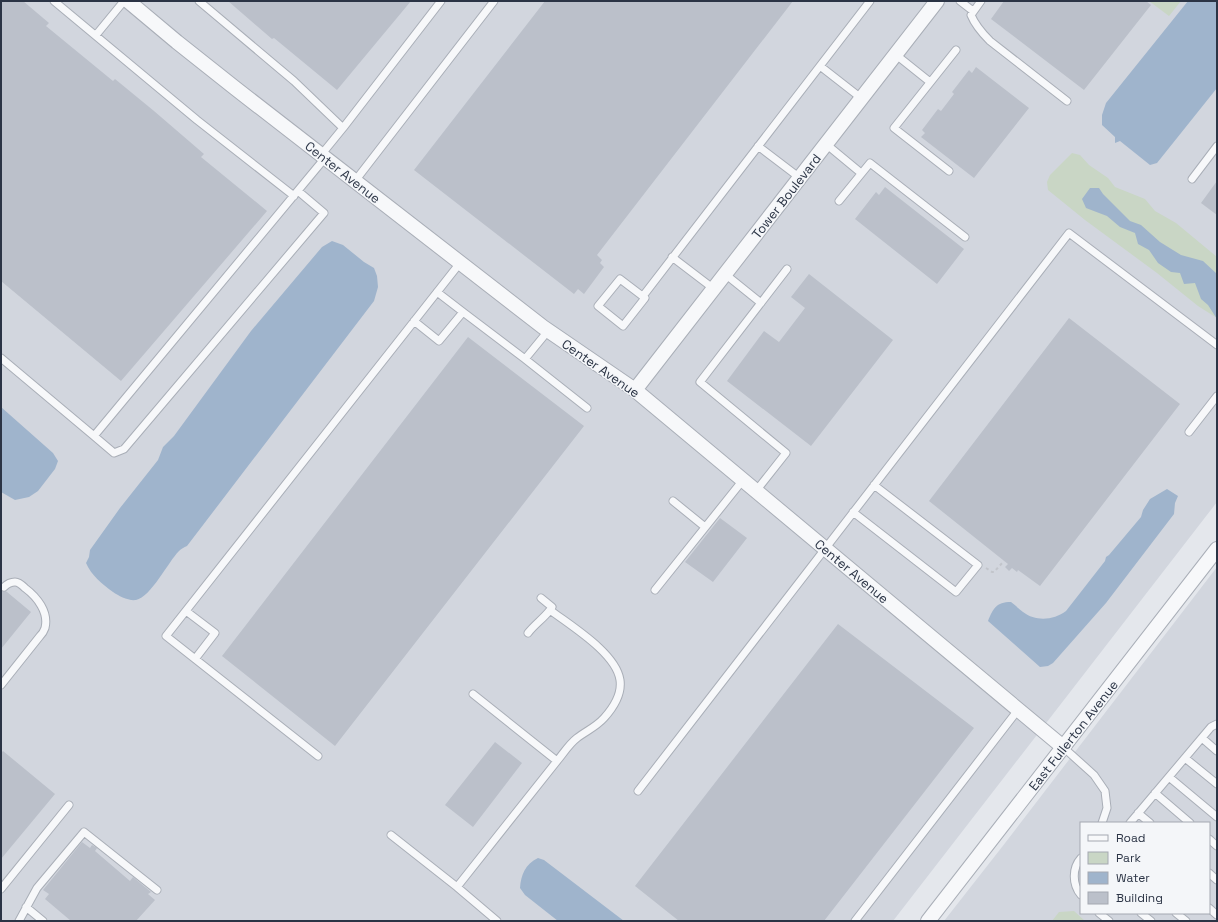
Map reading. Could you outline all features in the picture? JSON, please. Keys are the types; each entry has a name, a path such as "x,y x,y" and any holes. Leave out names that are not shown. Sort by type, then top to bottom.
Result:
{"street":[{"name":"Center Avenue","path":"128,1 177,42 548,331 635,390 1063,747"},
{"name":"Tower Boulevard","path":"635,390 936,1"},
{"name":"East Fullerton Avenue","path":"928,921 1217,549"}],"lane":[{"path":"1,358 114,453 124,449 324,213 197,120 54,1"},
{"path":"96,35 124,1"},
{"path":"199,1 294,81 343,128"},
{"path":"94,436 296,193 343,128 441,1"},
{"path":"354,181 494,1"},
{"path":"642,296 870,1"},
{"path":"960,1 973,11"},
{"path":"981,1 970,14 973,22 981,32 990,41 1067,101"},
{"path":"949,171 894,128 956,50"},
{"path":"895,54 930,82"},
{"path":"820,66 861,98"},
{"path":"826,144 861,173"},
{"path":"758,146 800,178"},
{"path":"1192,179 1217,146"},
{"path":"839,201 870,162 965,237"},
{"path":"638,791 1069,233 1217,346"},
{"path":"672,257 714,289"},
{"path":"318,756 166,636 460,263"},
{"path":"756,491 786,454 700,382 787,269"},
{"path":"725,274 761,303"},
{"path":"620,279 642,296 645,298 623,326 598,306 620,279"},
{"path":"436,292 587,408"},
{"path":"414,320 439,341 463,312"},
{"path":"525,359 548,331"},
{"path":"1190,432 1217,396"},
{"path":"655,590 743,480"},
{"path":"853,512 956,592 978,565 874,485"},
{"path":"673,501 705,527"},
{"path":"1,685 45,629 45,619 42,607 36,597 17,582 10,582 4,587"},
{"path":"528,633 542,620 552,607 541,598"},
{"path":"457,887 575,739 597,725 604,718 615,703 620,692 620,680 617,669 610,659 583,634 550,610"},
{"path":"186,611 214,633 195,659"},
{"path":"473,694 557,762"},
{"path":"855,921 1018,710"},
{"path":"1131,822 1211,727 1217,724"},
{"path":"1202,738 1217,751"},
{"path":"1063,747 1094,775 1105,791 1107,808 1103,822"},
{"path":"1185,758 1217,784"},
{"path":"1169,777 1217,817"},
{"path":"1156,793 1189,822"},
{"path":"1,889 69,805"},
{"path":"1138,813 1149,822"},
{"path":"19,921 37,888 84,832 157,890"},
{"path":"391,835 457,887 497,921"},
{"path":"1080,860 1074,875 1080,894"},
{"path":"26,907 43,921"},
{"path":"1100,914 1109,921"},
{"path":"1142,914 1151,921"},
{"path":"1177,914 1186,921"}],"path":[{"path":"978,565 994,572 1004,561"}],"shaded area":[{"path":"1,1 1217,1 1217,502 893,921 1,921"},
{"path":"1217,567 1217,921 944,921 1002,847"}],"green space":[{"path":"1149,1 1181,1 1169,16"},
{"path":"1072,153 1080,155 1089,165 1108,178 1115,187 1145,199 1155,211 1176,223 1217,257 1217,318 1198,306 1048,190 1047,182 1050,175"},
{"path":"1074,911 1085,921 1052,921 1059,912"}],"water":[{"path":"1188,1 1217,1 1217,88 1157,163 1150,165 1120,141 1115,143 1115,137 1102,125 1102,115 1106,103"},
{"path":"1090,188 1099,188 1130,221 1141,225 1160,242 1181,255 1203,261 1217,274 1217,319 1208,305 1201,299 1195,283 1184,284 1180,273 1171,272 1158,263 1149,250 1138,244 1135,233 1120,227 1107,216 1086,208 1082,199"},
{"path":"332,241 343,245 374,268 377,276 378,287 374,301 187,546 175,556 148,593 136,600 127,599 115,594 97,579 88,567 86,563 90,550 120,508 158,460 163,447 174,436 251,331 322,247"},
{"path":"1,407 53,453 58,461 55,469 38,491 29,497 15,500 1,492"},
{"path":"1167,489 1178,496 1175,503 1174,514 1106,603 1053,663 1048,666 1040,667 988,621 996,607 1006,602 1011,602 1028,615 1045,619 1051,618 1066,611 1105,561 1106,557 1141,517 1143,510 1150,499"},
{"path":"538,858 544,860 624,921 558,921 525,895 520,888 524,870 530,863"}],"building":[{"path":"1,1 23,1 49,23 46,26 113,81 115,79 154,111 204,154 201,157 267,211 121,381 1,281"},
{"path":"228,1 411,1 337,90 274,38 272,39"},
{"path":"545,1 793,1 597,255 602,260 600,263 604,267 584,294 578,289 574,294 414,170"},
{"path":"1004,1 1146,1 1151,5 1084,90 991,19"},
{"path":"976,67 1029,108 974,178 921,137 925,133 922,130 938,109 941,111 954,94 952,92 969,70 972,73"},
{"path":"1217,181 1217,215 1201,203"},
{"path":"885,187 964,249 937,284 855,219 876,192 879,195"},
{"path":"809,274 893,340 811,446 727,381 764,331 779,342 805,308 791,297"},
{"path":"1069,318 1180,404 1040,586 1018,570 1017,572 1012,568 1009,571 1005,567 1008,564 929,501"},
{"path":"468,337 584,426 335,746 222,656"},
{"path":"720,518 747,538 713,582 685,562"},
{"path":"1,587 31,612 1,649"},
{"path":"838,624 974,728 824,921 679,921 635,886"},
{"path":"495,742 522,763 473,827 445,805"},
{"path":"3,751 55,794 1,859 1,753"},
{"path":"82,842 90,848 92,845 97,848 95,851 130,881 133,877 151,892 148,894 155,900 136,921 71,921 45,899 49,894 43,890"}]}
